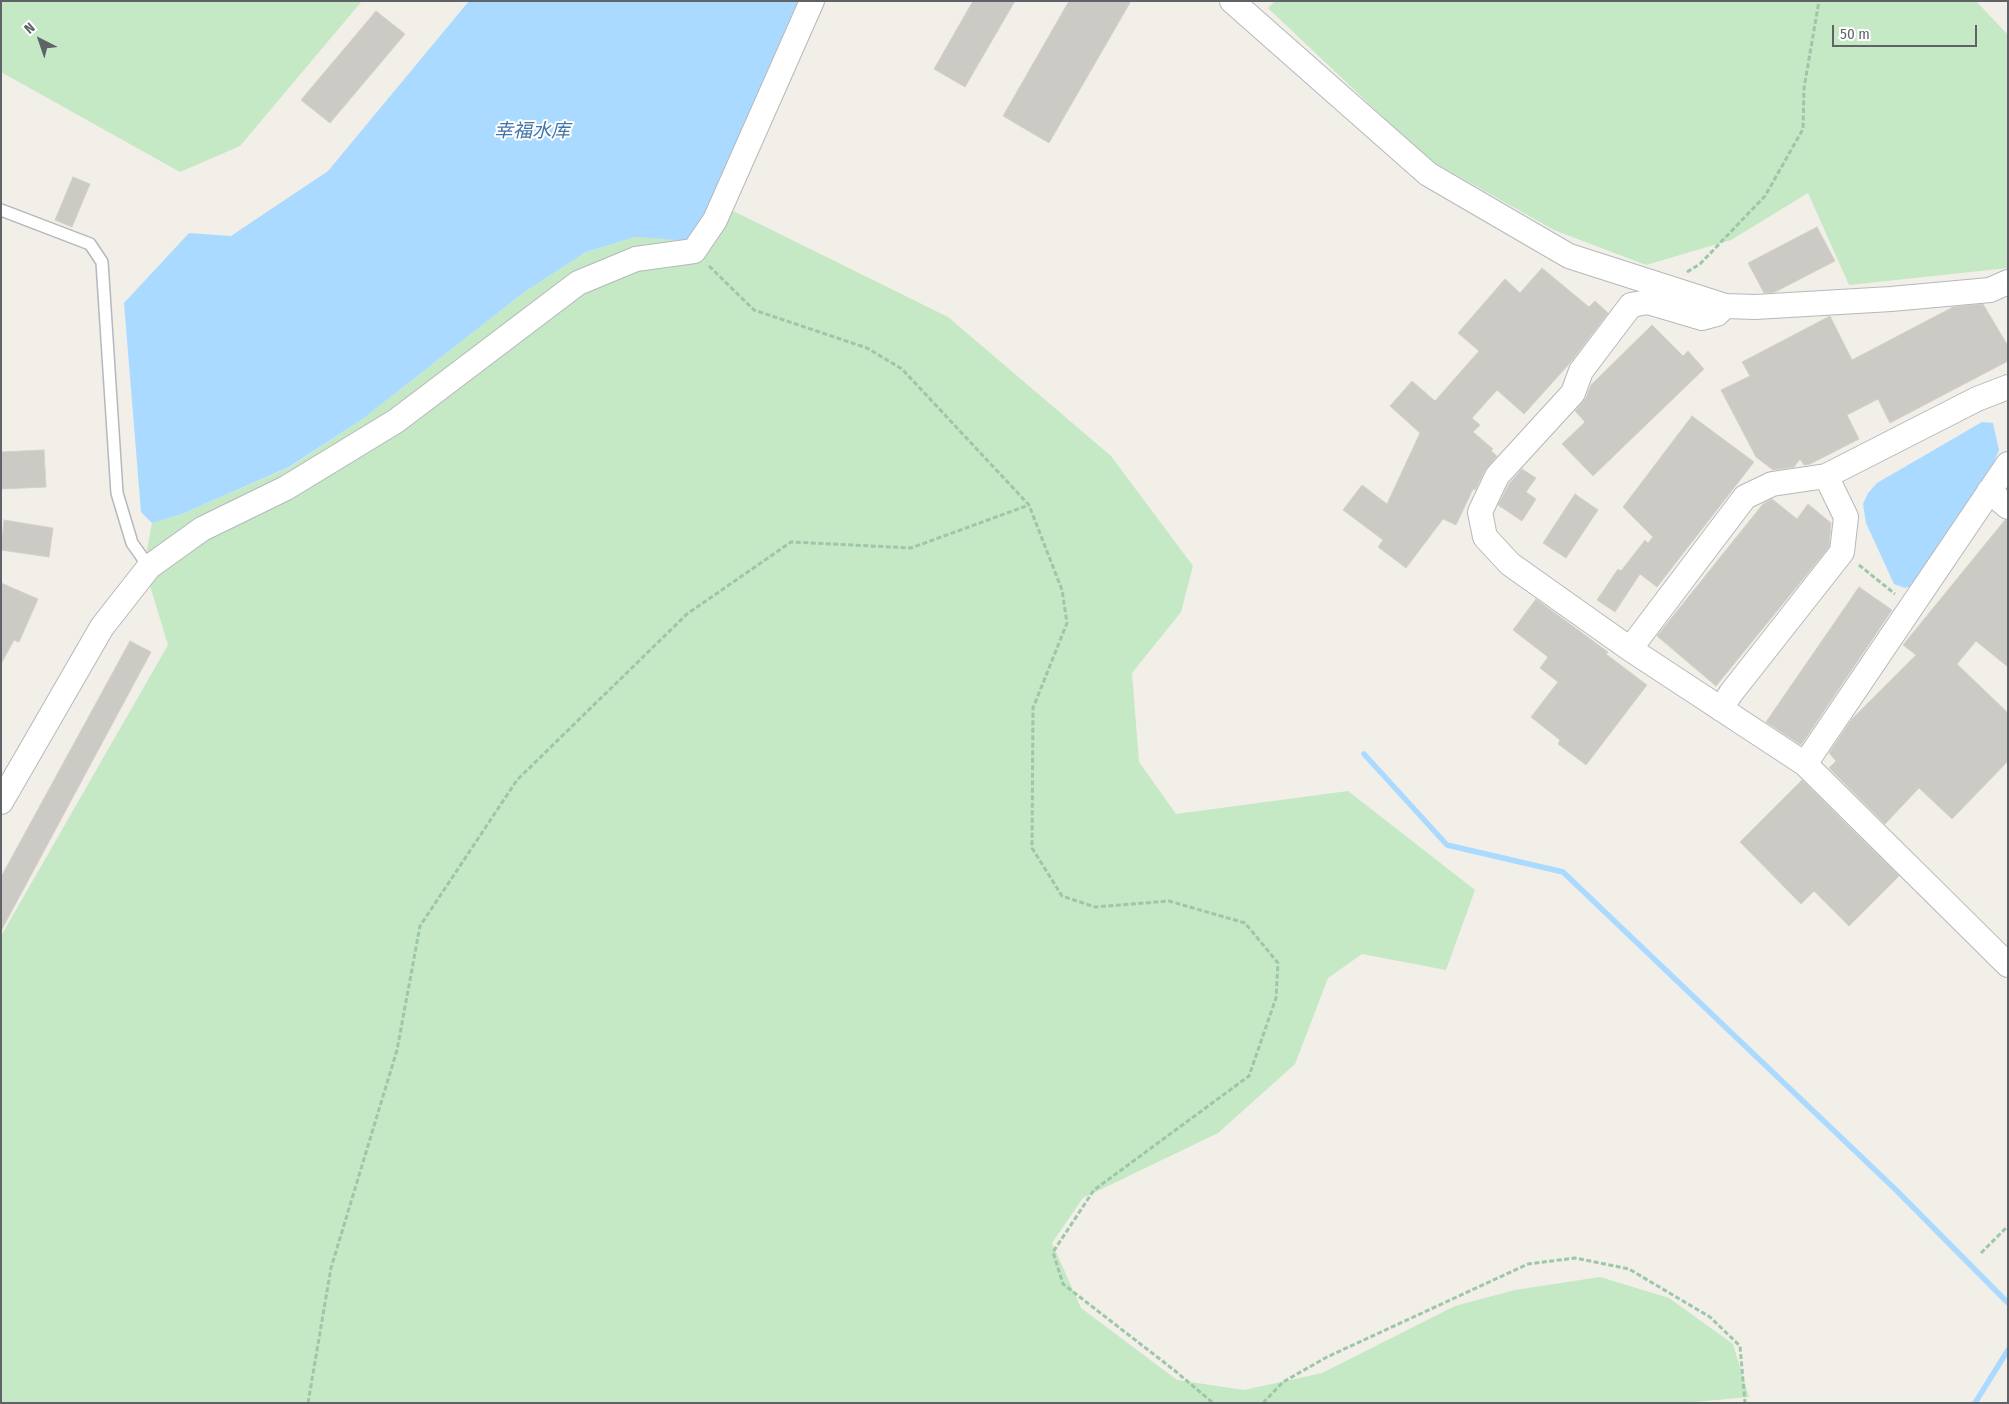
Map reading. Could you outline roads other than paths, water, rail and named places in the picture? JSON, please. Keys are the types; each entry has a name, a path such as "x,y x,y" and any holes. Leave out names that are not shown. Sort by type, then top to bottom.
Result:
{"street":[{"path":"1,802 102,627 149,568 202,529 286,488 396,421 578,283 636,259 694,251 714,220 812,1"},
{"path":"1232,1 1428,174 1569,256 1724,306 1756,307 1891,299 1990,290 2008,282"},
{"path":"1724,306 1717,314 1702,318 1648,302 1631,305 1581,371 1573,393 1497,476 1480,512 1485,537 1510,564 1630,649 1805,764 2008,965"},
{"path":"1630,649 1745,497 1772,484 1826,476 1977,399 2008,387"},
{"path":"1805,764 2008,464"},
{"path":"1722,709 1731,692 1842,552 1846,517 1826,476"},
{"path":"1989,492 2008,506"}],"lane":[{"path":"1,210 90,244 102,262 117,494 132,543 149,568"}],"water":[{"name":"幸福水库","path":"469,1 798,1 693,241 635,237 586,252 523,293 364,418 289,467 182,514 152,523 141,512 124,303 189,233 231,236 328,171"},
{"path":"1982,422 1993,423 1999,450 1994,462 1913,586 1905,588 1894,584 1866,523 1863,504 1868,493 1877,483"}],"waterway":[{"path":"1364,754 1447,845 1563,872 1896,1190 2008,1303"},
{"path":"1975,1403 2008,1350"}]}
